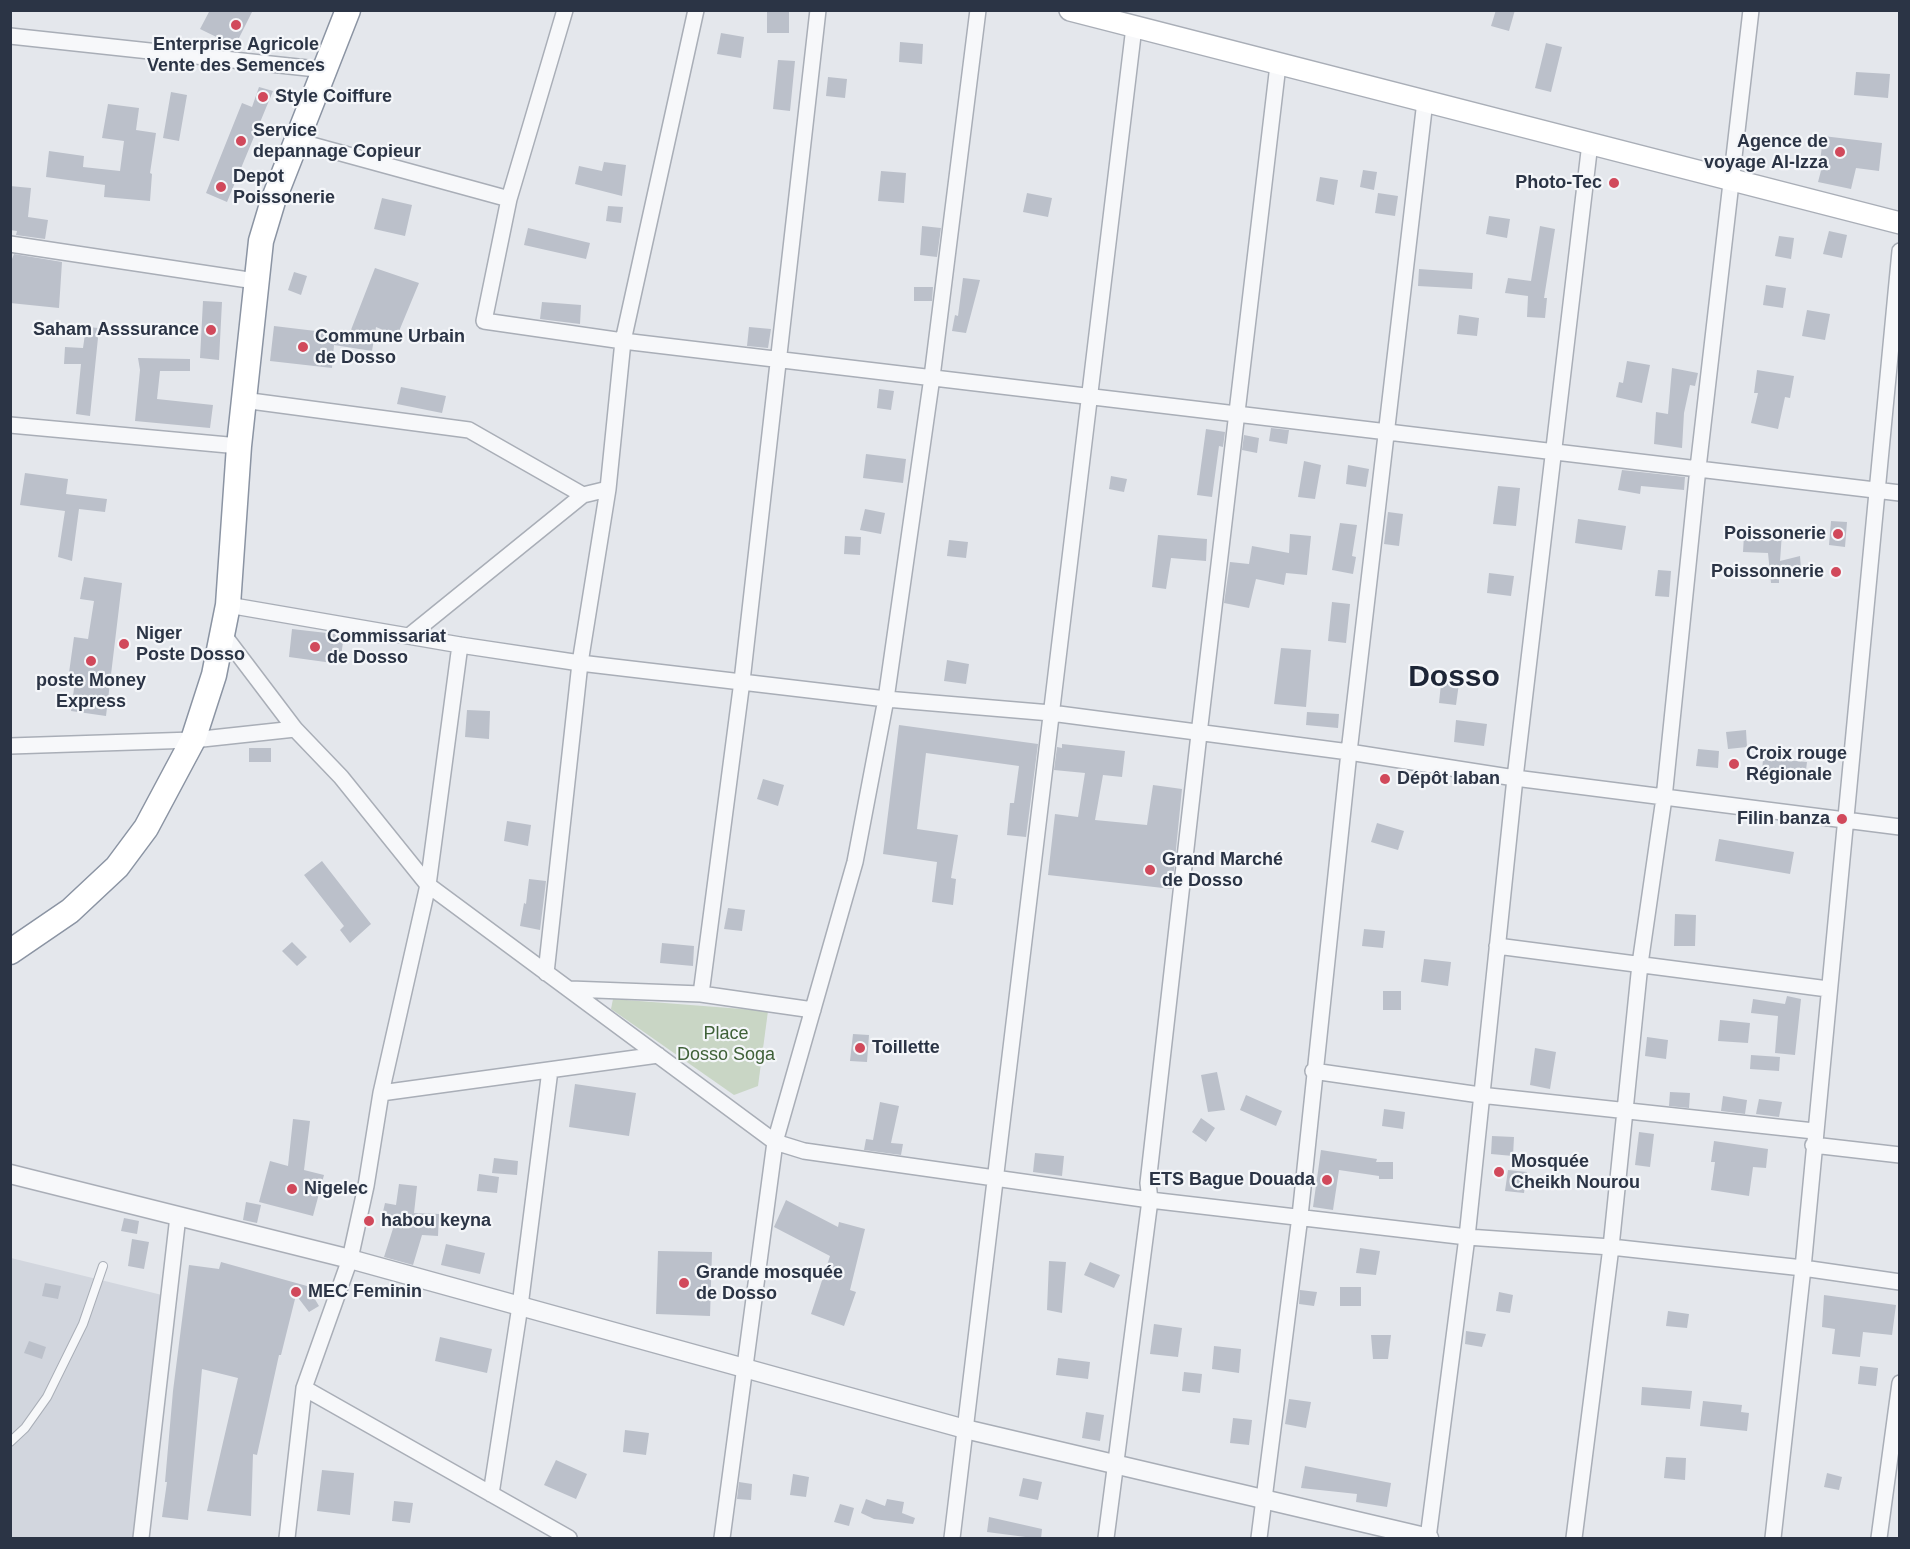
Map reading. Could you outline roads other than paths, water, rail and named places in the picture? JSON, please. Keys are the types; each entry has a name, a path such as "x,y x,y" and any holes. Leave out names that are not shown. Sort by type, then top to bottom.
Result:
{"highway":[{"path":"10,952 70,911 117,867 146,828 193,740 214,675 228,604 243,400 261,241 348,10"}],"main road":[{"path":"1070,10 1899,223"}],"street":[{"path":"565,10 508,199 484,321 623,341 1899,493"},
{"path":"546,973 580,663 609,489 623,341 696,10"},
{"path":"701,994 742,681 818,10"},
{"path":"722,1539 743,1368 775,1142 855,862 886,699 932,376 978,10"},
{"path":"1574,1539 1611,1247 1640,964 1664,798 1698,468 1751,10"},
{"path":"952,1539 1134,27"},
{"path":"10,36 326,70"},
{"path":"1106,1539 1150,1200 1148,1183 1198,734 1278,65"},
{"path":"1259,1539 1300,1216 1313,1071 1425,101"},
{"path":"297,141 508,199"},
{"path":"10,1174 350,1259 965,1429 1428,1539 1467,1237 1480,1095 1515,778 1590,143"},
{"path":"10,244 255,281"},
{"path":"1773,1539 1803,1268 1813,1138 1878,490 1899,251"},
{"path":"243,400 469,430 583,495"},
{"path":"10,425 239,446"},
{"path":"409,636 583,495 609,489"},
{"path":"228,604 460,645 580,663 886,699 1051,713 1349,752 1515,778 1899,827"},
{"path":"223,634 295,729 341,777 428,885 775,1142 804,1151 1150,1200 1467,1237 1611,1247 1803,1268 1899,1282"},
{"path":"287,1539 304,1388 350,1259 366,1186 381,1093 428,885 460,645"},
{"path":"10,746 193,740 295,729"},
{"path":"1497,946 1828,989"},
{"path":"570,989 701,994 813,1010"},
{"path":"381,1093 657,1055"},
{"path":"491,1494 520,1306 550,1070"},
{"path":"1313,1071 1480,1095 1624,1109 1813,1138 1899,1155"},
{"path":"141,1539 178,1216"},
{"path":"1879,1539 1899,1383"},
{"path":"304,1388 569,1539"}],"lane":[{"path":"10,1442 25,1428 47,1397 83,1324 103,1266"}],"place":[{"name":"Enterprise Agricole Vente des Semences","path":"236,25"},
{"name":"Style Coiffure","path":"263,97"},
{"name":"Service depannage Copieur","path":"241,141"},
{"name":"Agence de voyage Al-Izza","path":"1840,152"},
{"name":"Photo-Tec","path":"1614,183"},
{"name":"Depot Poissonerie","path":"221,187"},
{"name":"Saham Asssurance","path":"211,330"},
{"name":"Commune Urbain de Dosso","path":"303,347"},
{"name":"Poissonerie","path":"1838,534"},
{"name":"Poissonnerie","path":"1836,572"},
{"name":"Niger Poste Dosso","path":"124,644"},
{"name":"Commissariat de Dosso","path":"315,647"},
{"name":"poste Money Express","path":"91,661"},
{"name":"Croix rouge Régionale","path":"1734,764"},
{"name":"Dépôt laban","path":"1385,779"},
{"name":"Filin banza","path":"1842,819"},
{"name":"Grand Marché de Dosso","path":"1150,870"},
{"name":"Toillette","path":"860,1048"},
{"name":"Mosquée Cheikh Nourou","path":"1499,1172"},
{"name":"ETS Bague Douada","path":"1327,1180"},
{"name":"Nigelec","path":"292,1189"},
{"name":"habou keyna","path":"369,1221"},
{"name":"Grande mosquée de Dosso","path":"684,1283"},
{"name":"MEC Feminin","path":"296,1292"}],"district":[{"name":"Dosso","path":"1454,678"}],"park label":[{"name":"Place Dosso Soga","path":"726,1044"}]}
